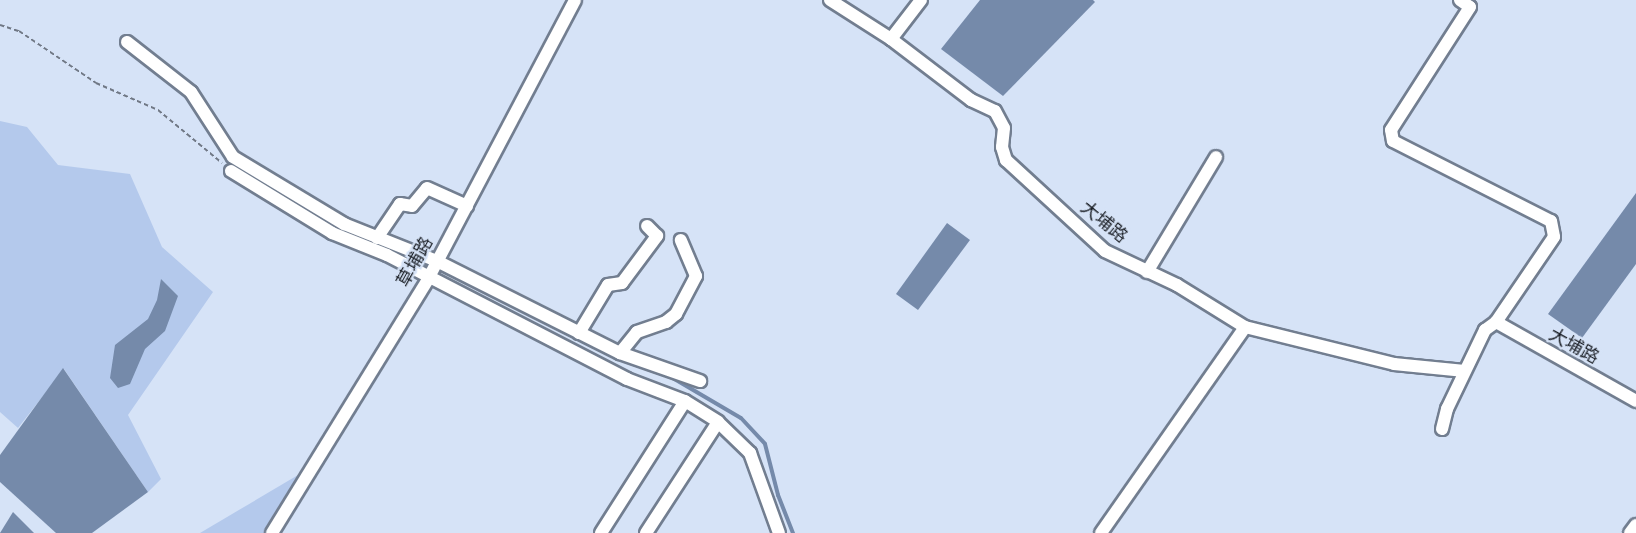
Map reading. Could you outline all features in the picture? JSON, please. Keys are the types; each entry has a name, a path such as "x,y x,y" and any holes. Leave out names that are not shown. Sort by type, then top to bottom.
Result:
{"street":[{"name":"草埔路","path":"272,533 428,279 575,0"},
{"name":"大埔路","path":"830,0 891,39 971,100 994,111 1005,128 1002,147 1006,160 1105,251 1245,327 1394,364 1465,372"},
{"path":"891,39 921,0"},
{"path":"1442,429 1485,330 1496,322 1554,237 1551,220 1398,146 1391,130 1468,2"},
{"path":"127,42 191,92 233,157 344,224 437,261 620,353 700,381"},
{"path":"1147,272 1216,157"},
{"path":"231,171 332,233 387,255 428,279 627,379 685,401 718,422 750,453 779,533"},
{"path":"377,238 400,204 412,206 427,188 467,206"},
{"path":"579,333 608,285 622,283 657,236 647,226"},
{"path":"620,353 637,333 676,314 696,276 681,240"},
{"name":"大埔路","path":"1496,322 1636,401"},
{"path":"1101,533 1245,327"},
{"path":"601,533 685,401"},
{"path":"646,533 718,422"},
{"path":"1630,533 1636,525"}],"path":[{"path":"0,25 19,31 96,83 158,110 231,171"}],"shaded area":[{"path":"980,0 1093,0 1095,2 1003,96 941,49"},
{"path":"0,121 27,127 58,165 130,174 162,247 213,292 128,415 161,479 148,492 64,369 18,428 0,412"},
{"path":"1636,193 1636,264 1582,338 1548,314"},
{"path":"947,223 970,240 918,310 896,294"},
{"path":"161,279 178,296 165,331 145,349 130,384 118,388 110,378 115,345 148,319 157,300"},
{"path":"63,368 148,492 92,533 56,533 0,482 0,455"},
{"path":"315,465 272,533 200,533"},
{"path":"13,512 34,533 0,533"}],"waterway":[{"path":"502,300 594,347"},
{"path":"671,377 741,418 765,444 778,495 793,533"}]}
